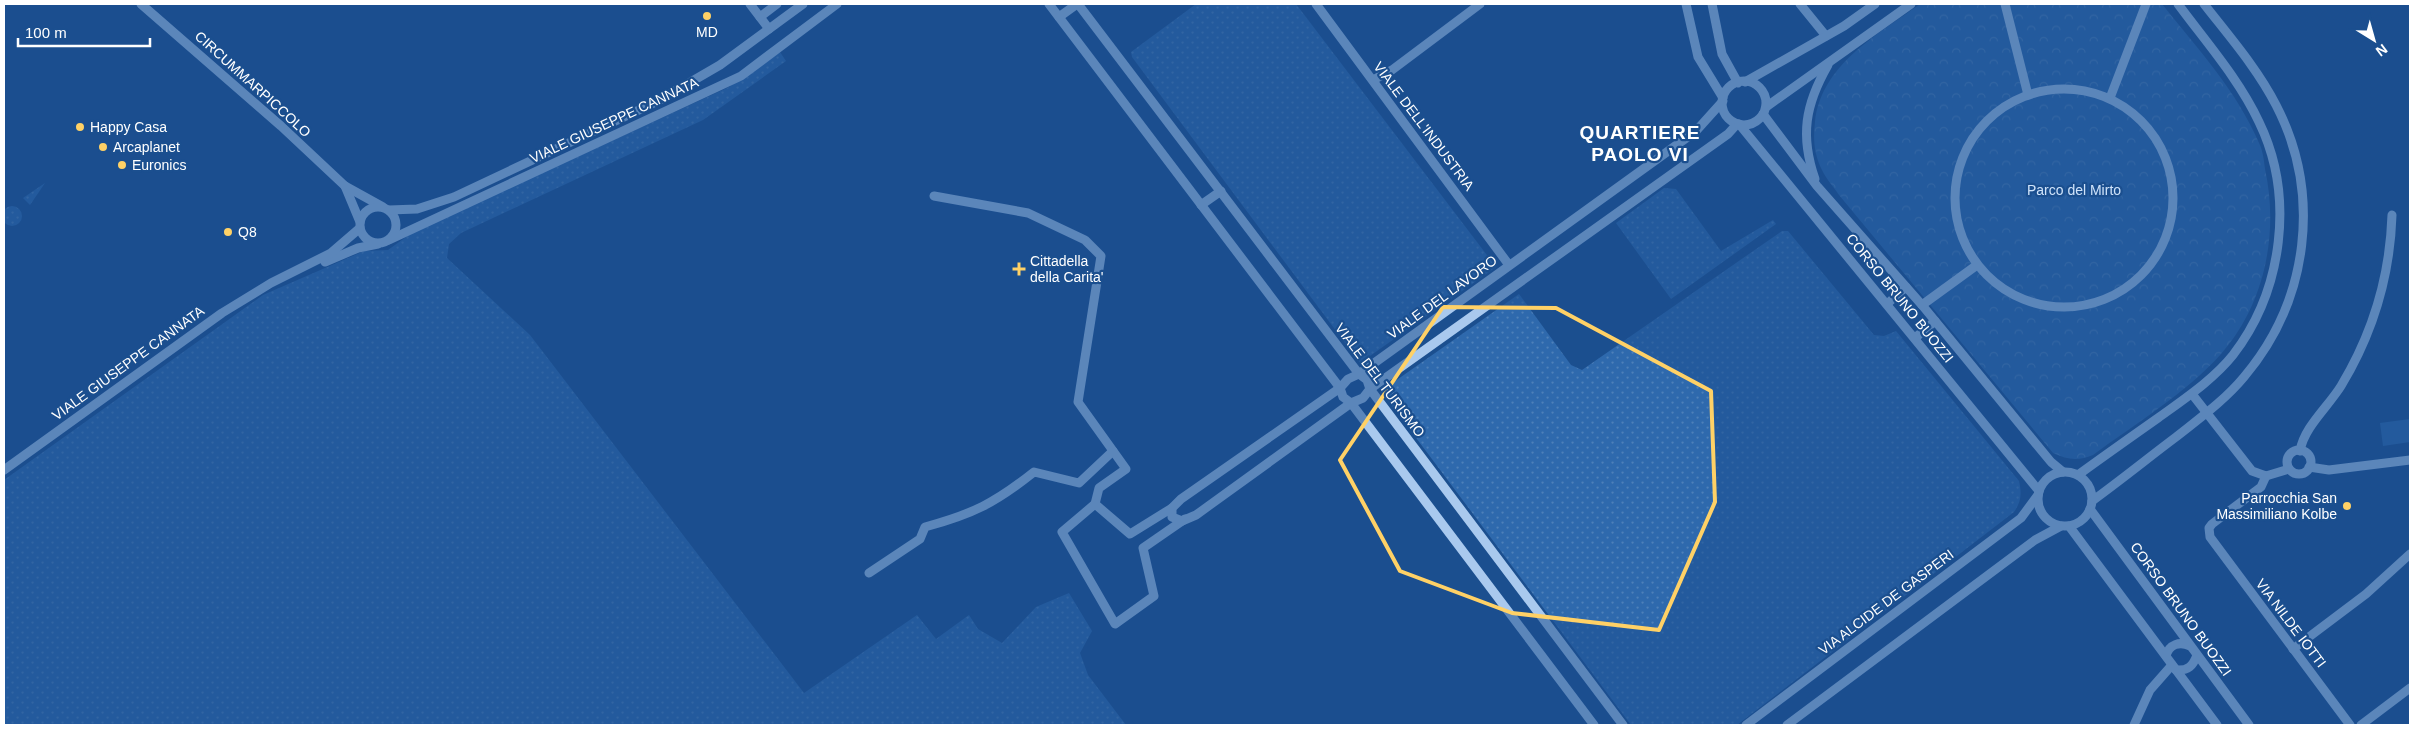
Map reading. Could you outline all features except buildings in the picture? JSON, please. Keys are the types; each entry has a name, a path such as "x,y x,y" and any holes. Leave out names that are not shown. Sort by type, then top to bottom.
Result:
{"street":[{"name":"CIRCUMMARPICCOLO","path":"141,4 345,186 386,209"},
{"path":"750,4 769,29"},
{"path":"760,17 777,4"},
{"name":"VIALE GIUSEPPE CANNATA","path":"386,209 417,209 454,197 688,86 803,4"},
{"name":"VIALE GIUSEPPE CANNATA","path":"389,240 742,76 837,4"},
{"path":"1049,4 1340,388 1343,397 1351,403 1594,725"},
{"path":"1059,17 1077,4"},
{"name":"VIALE DEL TURISMO","path":"1077,4 1359,374 1367,380 1370,389 1624,725"},
{"name":"VIALE DELL'INDUSTRIA","path":"1316,4 1510,265"},
{"path":"1373,80 1392,70 1480,4"},
{"path":"1686,4 1698,57 1723,99 1726,115 1738,124 1753,123 1765,111 1830,62 1911,4"},
{"path":"1712,4 1722,54 1742,82 1759,87 1766,100 1765,111"},
{"path":"1800,4 1826,36"},
{"path":"1723,99 1726,91 1844,26 1875,4"},
{"path":"2005,4 2028,94"},
{"path":"2110,98 2146,4"},
{"path":"2078,475 2192,394 2232,355 2259,309 2275,259 2281,214 2274,164 2260,122 2236,82 2178,4"},
{"path":"1787,725 2035,540 2065,526 2078,523 2091,505 2206,413 2243,378 2274,336 2294,290 2299,268 2304,238 2303,189 2297,164 2277,106 2245,57 2204,4"},
{"path":"1817,186 1806,151 1805,130 1808,109 1830,62"},
{"path":"2065,89 2084,90 2110,98 2140,118 2162,147 2173,181 2172,218 2159,251 2137,280 2106,299 2080,305 2058,307 2020,297 2000,286 1977,265 1961,235 1955,201 1959,167 1974,136 1998,111 2028,94 2042,90 2065,89"},
{"name":"VIALE DEL LAVORO","path":"1095,504 1130,534 1172,508 1181,499 1340,388 1348,379 1359,374 1696,131 1723,99"},
{"name":"CORSO BRUNO BUOZZI","path":"1765,111 1817,186 1922,305 2051,462 2063,472"},
{"path":"934,196 1028,213 1085,240 1101,256 1078,402 1126,469 1099,488 1095,504 1062,532 1115,624 1154,596 1143,548 1185,519 1196,515 1351,403 1363,398 1370,389 1728,134 1738,124"},
{"name":"CORSO BRUNO BUOZZI","path":"1738,124 1915,338 2038,493"},
{"name":"CIRCUMMARPICCOLO","path":"345,186 360,225"},
{"path":"1201,205 1221,191"},
{"path":"371,208 386,209 396,219 397,225 393,236 389,240 378,244 366,239 360,225 366,212 371,208"},
{"path":"2300,450 2304,437 2340,387 2363,346 2374,320 2382,293 2391,240 2392,215"},
{"name":"VIALE GIUSEPPE CANNATA","path":"4,470 222,313 271,283 331,253 360,225"},
{"name":"VIALE GIUSEPPE CANNATA","path":"271,283 358,248 378,244"},
{"path":"1922,305 1977,265"},
{"path":"1887,304 1906,287"},
{"path":"1915,338 1935,321"},
{"path":"2192,394 2252,471 2266,476 2289,469 2298,474 2306,472 2309,467 2310,458 2300,450"},
{"path":"2289,469 2288,458 2293,452 2300,450"},
{"path":"869,573 920,539 925,527 962,517 1000,498 1034,472 1078,483 1113,451"},
{"path":"2309,467 2329,470 2410,460"},
{"path":"2091,505 2089,486 2078,475 2063,472 2048,478 2038,493 2041,512 2053,524 2065,526 2217,725"},
{"name":"VIA NILDE IOTTI","path":"2266,476 2261,487 2212,524 2210,537 2350,725"},
{"name":"VIA ALCIDE DE GASPERI","path":"1746,725 2020,518 2038,493"},
{"name":"CORSO BRUNO BUOZZI","path":"2091,505 2190,646 2249,725"},
{"path":"1172,508 1172,517 1185,519"},
{"path":"2293,649 2366,594 2410,554"},
{"path":"2166,656 2167,652 2178,643 2183,642 2190,646"},
{"path":"2174,667 2188,669 2194,664 2197,655"},
{"path":"2134,725 2150,690 2174,667"},
{"path":"2361,725 2410,688"}],"highlighted area":[{"path":"1443,307 1556,308 1711,391 1715,502 1659,630 1512,613 1400,571 1340,460"}],"green space":[{"path":"1196,4 1296,4 1496,267 1360,363 1132,57 1131,52"},
{"name":"Parco del Mirto","path":"1920,4 2162,4 2228,88 2250,124 2260,146 2269,193 2269,242 2265,267 2248,313 2236,334 2221,354 2192,382 2143,420 2093,455 2073,459 2053,453 1839,195 1819,164 1815,146 1815,122 1819,102 1828,84 1854,53"},
{"path":"780,52 786,61 703,120 461,233 449,244 447,258 530,335 804,693 917,615 936,639 969,615 978,629 1002,643 1036,607 1069,593 1092,631 1080,653 1088,675 1126,725 4,725 4,480 263,295 364,251 388,250 413,232 729,87"},
{"path":"45,183 30,205 23,198"},
{"path":"1664,188 1676,189 1721,251 1773,220 1776,224 1671,299 1616,223"},
{"path":"12,206 19,209 22,216 19,223 12,226 5,223 2,216 5,209"},
{"path":"1782,231 1788,231 1874,335 1884,336 1896,331 2019,481 2021,494 2018,505 2014,512 1737,725 1631,725 1381,391 1519,294 1571,365 1582,370"},
{"path":"2410,419 2410,442 2383,446 2380,423"}],"place":[{"name":"MD","path":"707,16"},
{"name":"Happy Casa","path":"80,127"},
{"name":"Arcaplanet","path":"103,147"},
{"name":"Euronics","path":"122,165"},
{"name":"Q8","path":"228,232"},
{"name":"Cittadella della Carita'","path":"1019,269"},
{"name":"Parrocchia San Massimiliano Kolbe","path":"2347,506"}],"district":[{"name":"QUARTIERE PAOLO VI","path":"1640,143"}]}
